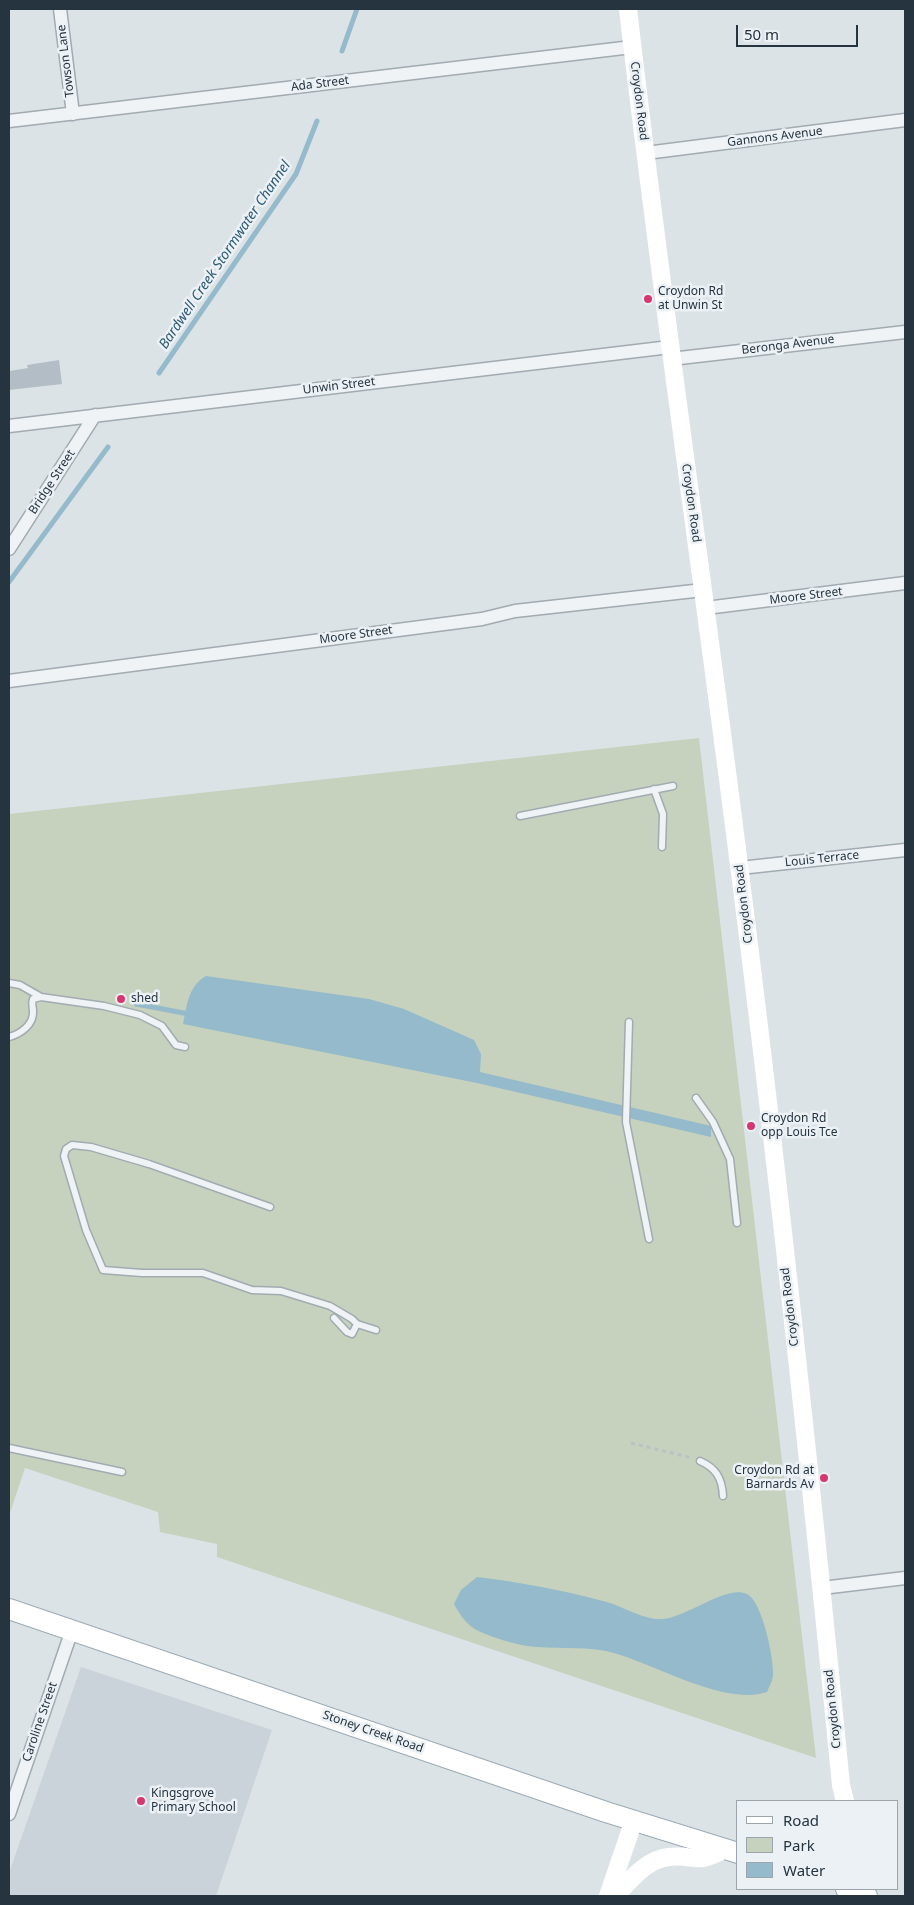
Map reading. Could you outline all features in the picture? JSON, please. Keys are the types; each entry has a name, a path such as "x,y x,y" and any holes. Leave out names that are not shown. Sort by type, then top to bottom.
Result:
{"main road":[{"name":"Croydon Road","path":"628,9 671,353 740,868 822,1588 840,1797"},
{"name":"Stoney Creek Road","path":"9,1609 634,1820 732,1851"},
{"path":"608,1896 634,1820"},
{"path":"615,1896 651,1863 669,1857 698,1860 732,1851"}],"street":[{"name":"Towson Lane","path":"60,9 73,114"},
{"name":"Ada Street","path":"9,121 632,47"},
{"name":"Gannons Avenue","path":"646,153 905,120"},
{"name":"Beronga Avenue","path":"671,353 905,332"},
{"name":"Unwin Street","path":"9,426 95,414 671,353"},
{"name":"Bridge Street","path":"9,548 95,414"},
{"name":"Moore Street","path":"706,608 905,583"},
{"name":"Moore Street","path":"9,681 472,620 515,611 703,590"},
{"name":"Louis Terrace","path":"740,868 905,850"},
{"path":"822,1588 905,1578"},
{"name":"Caroline Street","path":"9,1814 72,1630"}],"lane":[{"path":"520,816 673,786"},
{"path":"654,789 663,814 662,846"},
{"path":"9,983 20,985 42,996 104,1006 140,1015 162,1026 176,1045 184,1047"},
{"path":"9,1037 18,1035 25,1029 34,1013 33,999 42,996"},
{"path":"629,1022 626,1122 649,1239"},
{"path":"696,1098 714,1122 730,1159 737,1223"},
{"path":"270,1207 91,1147 72,1145 66,1149 64,1156 86,1230 103,1270 142,1273 203,1272 252,1290 281,1291 330,1306 357,1324 376,1330"},
{"path":"334,1318 347,1332 352,1334 357,1324"},
{"path":"9,1448 122,1472"},
{"path":"700,1461 714,1469 721,1478 723,1496"}],"path":[{"path":"631,1444 700,1461"}],"shaded area":[{"name":"Kingsgrove Primary School","path":"81,1667 272,1730 216,1896 9,1896 9,1873"}],"green space":[{"path":"699,738 816,1758 217,1557 217,1544 160,1532 158,1512 25,1468 9,1516 9,814"}],"water":[{"path":"206,976 369,999 404,1009 474,1040 481,1054 480,1072 711,1126 711,1137 477,1083 183,1024 192,991 195,985"},
{"path":"477,1577 572,1593 610,1603 654,1619 671,1618 728,1594 738,1592 747,1594 758,1607 766,1631 773,1667 772,1681 767,1692 750,1695 731,1693 711,1689 614,1653 586,1649 531,1646 496,1638 478,1631 470,1625 454,1604 461,1590"}],"building":[{"path":"59,360 62,384 9,390 9,371 28,368 27,365"}],"waterway":[{"name":"Bardwell Creek Stormwater Channel","path":"342,51 357,9"},
{"name":"Bardwell Creek Stormwater Channel","path":"159,373 296,174 317,121"},
{"name":"Bardwell Creek Stormwater Channel","path":"9,582 108,447"},
{"path":"136,1004 189,1014"}],"place":[{"name":"Croydon Rd at Unwin St","path":"648,299"},
{"name":"shed","path":"121,999"},
{"name":"Croydon Rd opp Louis Tce","path":"751,1126"},
{"name":"Croydon Rd at Barnards Av","path":"824,1478"},
{"name":"Kingsgrove Primary School","path":"141,1801"}]}
